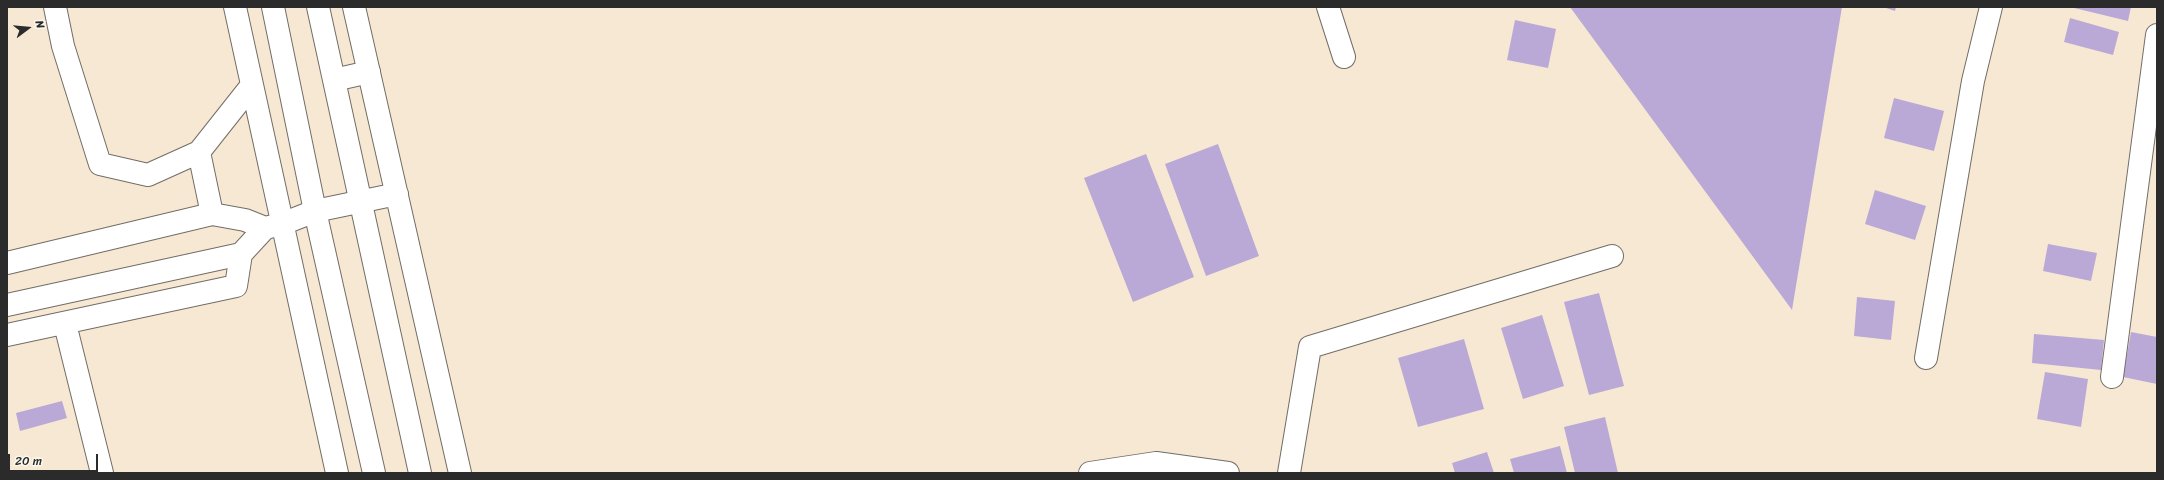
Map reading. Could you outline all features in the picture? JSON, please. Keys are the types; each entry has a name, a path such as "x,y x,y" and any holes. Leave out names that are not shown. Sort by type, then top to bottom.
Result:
{"main road":[{"path":"55,7 63,46 100,164 148,176 199,152 252,85"},
{"path":"235,7 252,85 274,226 337,473"},
{"path":"273,7 315,211 374,473"},
{"path":"318,7 420,473"},
{"path":"354,7 460,473"},
{"path":"1328,7 1344,57"},
{"path":"1926,358 1973,81 1991,7"},
{"path":"2112,376 2157,35"},
{"path":"334,80 369,72"},
{"path":"199,152 212,214"},
{"path":"7,305 241,254 274,226 315,211 361,203 397,194"},
{"path":"7,263 212,214 274,226"},
{"path":"7,336 236,286 241,254"},
{"path":"1289,473 1310,347 1612,256"},
{"path":"65,324 102,473"},
{"path":"1090,473 1156,463 1228,473"}],"building":[{"path":"1570,7 1842,7 1792,310"},
{"path":"1883,7 1896,7 1895,11"},
{"path":"2070,7 2131,7 2128,21"},
{"path":"2070,18 2119,32 2113,55 2064,42"},
{"path":"1515,20 1556,29 1548,68 1507,60"},
{"path":"1894,98 1944,111 1934,151 1884,138"},
{"path":"1218,144 1259,256 1206,276 1165,164"},
{"path":"1146,154 1194,277 1133,302 1084,178"},
{"path":"1875,190 1926,206 1915,240 1865,224"},
{"path":"2048,244 2097,253 2091,281 2043,271"},
{"path":"1599,293 1624,386 1589,395 1564,302"},
{"path":"1857,297 1895,301 1891,340 1854,336"},
{"path":"1542,315 1564,386 1523,399 1501,328"},
{"path":"2131,332 2157,337 2157,384 2123,377"},
{"path":"2034,334 2104,340 2101,370 2032,363"},
{"path":"1464,339 1484,409 1418,427 1398,358"},
{"path":"2045,372 2088,379 2081,427 2037,419"},
{"path":"62,401 67,418 20,431 16,413"},
{"path":"1605,417 1618,473 1575,473 1564,427"},
{"path":"1560,446 1567,473 1514,473 1510,459"},
{"path":"1487,452 1494,473 1455,473 1452,463"}]}
